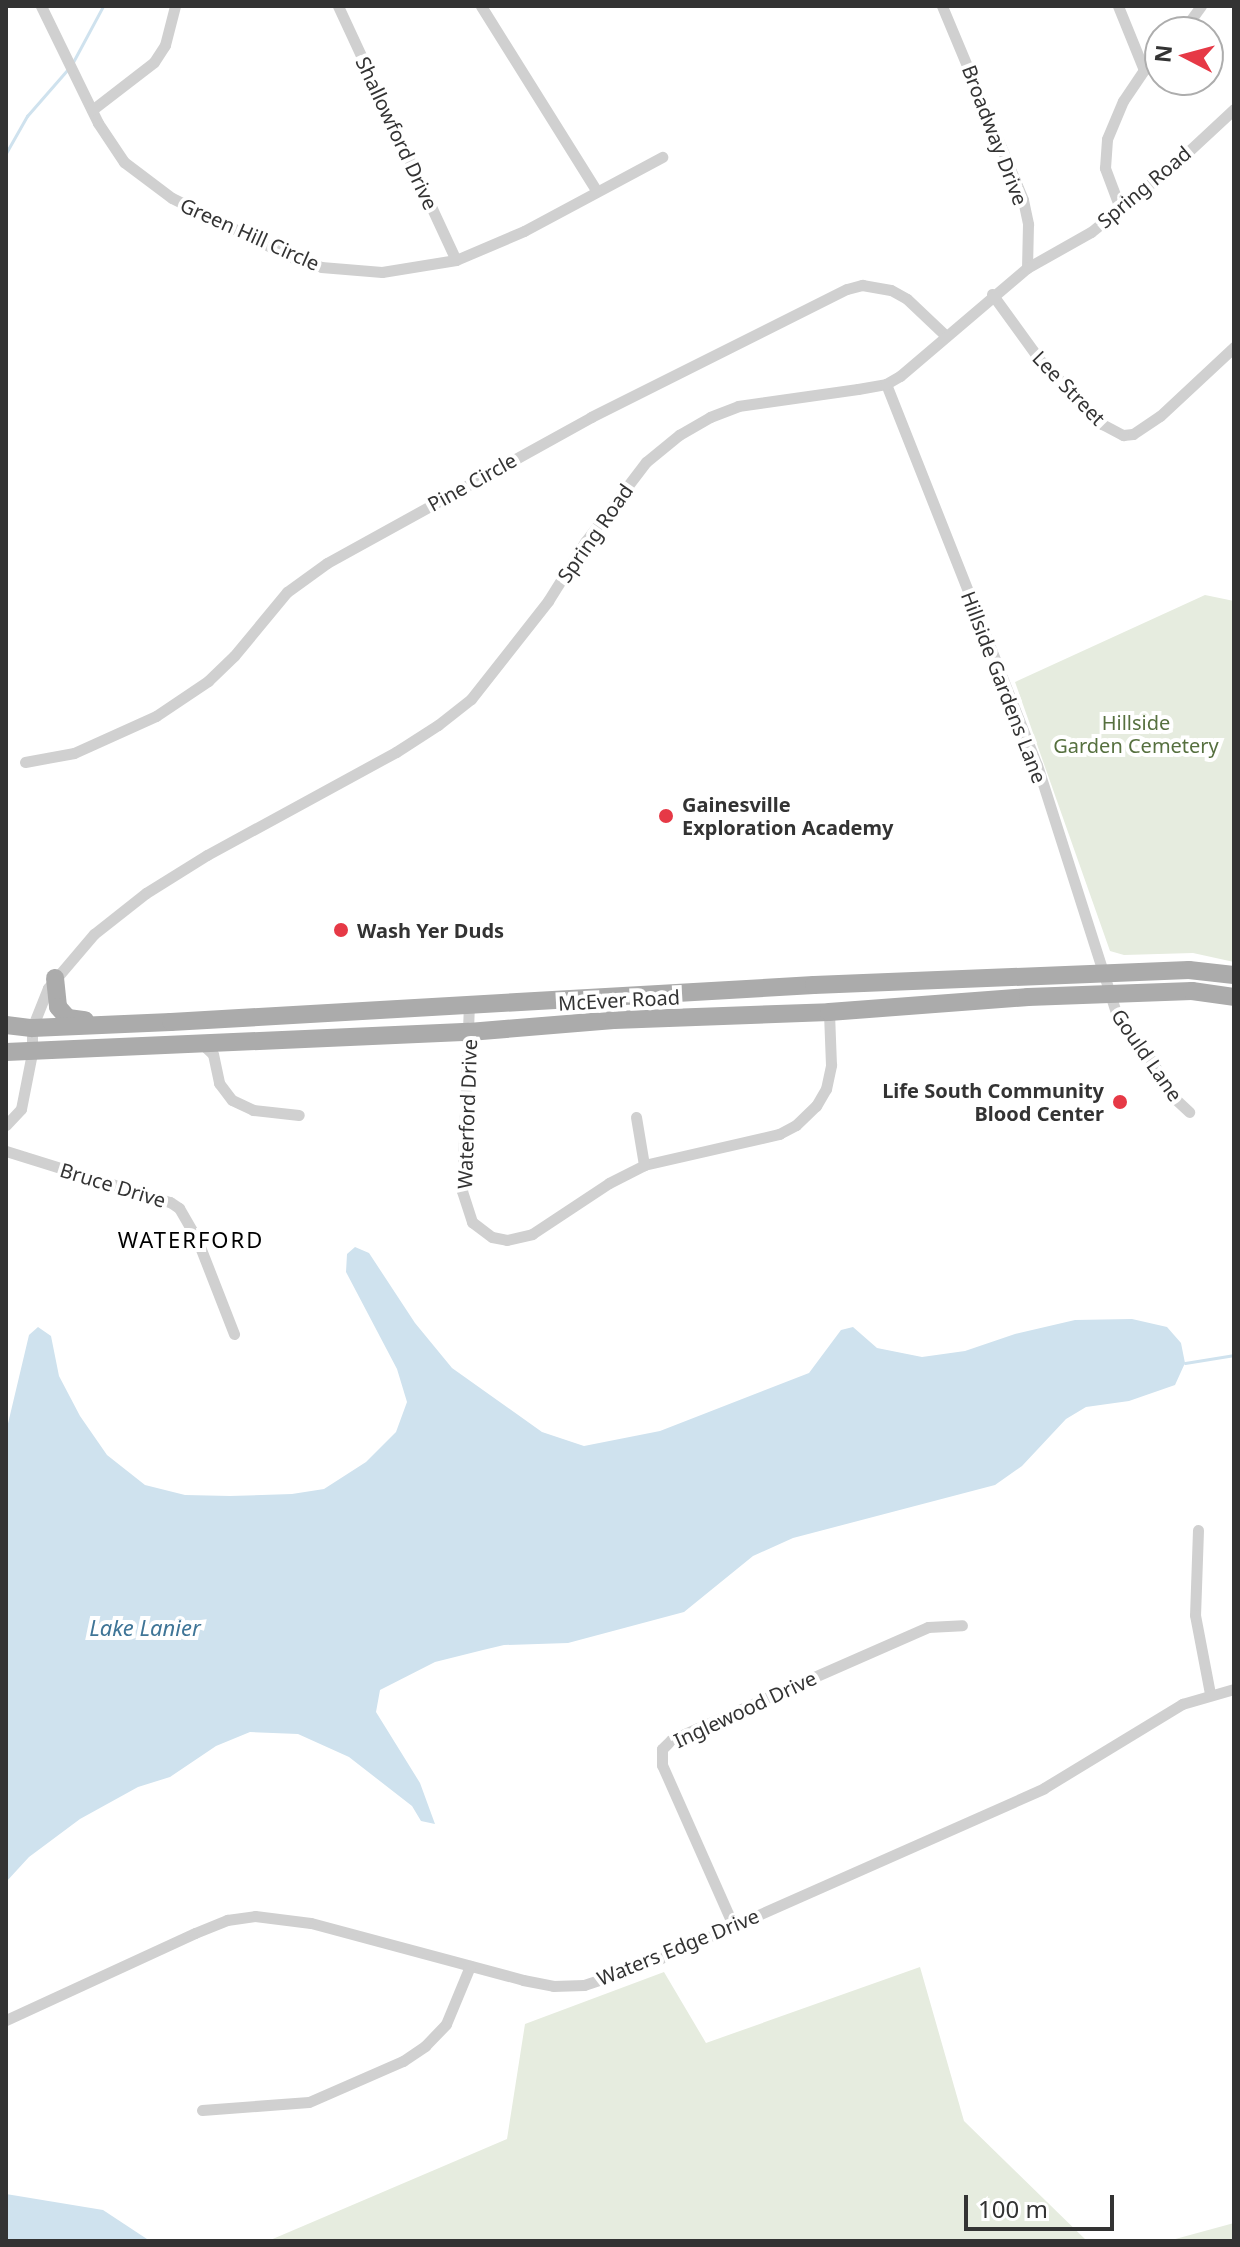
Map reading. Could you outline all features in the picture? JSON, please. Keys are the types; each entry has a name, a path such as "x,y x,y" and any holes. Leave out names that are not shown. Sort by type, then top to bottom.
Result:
{"main road":[{"name":"McEver Road","path":"6,1025 32,1028 171,1022 814,985 1189,970 1234,975"},
{"path":"55,978 58,1007 68,1018 154,1016 171,1022"},
{"name":"McEver Road","path":"6,1052 469,1032 614,1020 829,1012 1028,997 1192,991 1234,997"}],"street":[{"name":"Green Hill Circle","path":"41,6 92,110 124,162 145,181 207,217 291,257 321,267 351,272 382,272 456,260 524,231 662,157"},
{"path":"92,110 154,62 165,45 175,6"},
{"name":"Shallowford Drive","path":"338,6 456,260"},
{"path":"481,6 596,190"},
{"name":"Broadway Drive","path":"942,6 1023,200 1028,224 1027,268"},
{"path":"1118,6 1144,70 1123,101 1107,139 1105,168 1120,208"},
{"name":"Spring Road","path":"6,1125 21,1109 32,1053 32,1028 55,978 94,934 146,893 340,780 396,752 471,699 548,601 619,495 646,462 679,435 710,417 738,406 886,384 912,366 992,294 1027,268 1091,232 1234,109"},
{"name":"Pine Circle","path":"25,762 74,753 156,716 208,681 234,656 287,592 327,563 591,417 847,289 862,285 891,290 907,299 945,335"},
{"name":"Lee Street","path":"992,294 1039,359 1102,424 1123,435 1133,434 1160,416 1234,347"},
{"name":"Hillside Gardens Lane","path":"886,384 1037,765 1109,995"},
{"name":"Gould Lane","path":"1109,995 1118,1019 1157,1068 1171,1095 1189,1112"},
{"name":"Waterford Drive","path":"469,1003 462,1191 465,1208 480,1231 507,1240 532,1234 609,1183 644,1165 719,1145 779,1134 796,1125 816,1106 826,1089 831,1065 829,1012"},
{"path":"201,1043 213,1054 219,1083 232,1100 253,1110 299,1115"},
{"path":"636,1117 644,1165"},
{"name":"Bruce Drive","path":"6,1151 170,1202 179,1208 197,1239 234,1334"},
{"path":"1198,1530 1195,1615 1210,1694"},
{"name":"Inglewood Drive","path":"733,1925 662,1765 662,1749 671,1740 928,1627 962,1625"},
{"name":"Waters Edge Drive","path":"6,2020 195,1933 227,1920 255,1916 311,1923 553,1986 584,1985 650,1963 1044,1788 1182,1704 1234,1689"},
{"path":"202,2110 309,2102 403,2061 425,2046 446,2024 470,1966"}],"green space":[{"name":"Hillside Garden Cemetery","path":"1205,595 1234,601 1234,962 1193,953 1124,955 1110,951 1015,682"},
{"path":"920,1967 964,2121 1087,2241 268,2241 507,2139 525,2024 664,1972 706,2043"},
{"path":"1234,2223 1234,2241 1168,2241"}],"water":[{"name":"Lake Lanier","path":"355,1247 369,1253 415,1323 452,1368 542,1432 584,1446 660,1431 809,1373 841,1330 853,1327 877,1348 922,1357 965,1351 1015,1334 1075,1320 1132,1319 1167,1327 1181,1343 1185,1363 1175,1385 1129,1401 1086,1407 1066,1419 1022,1466 995,1485 793,1538 753,1556 684,1612 568,1643 504,1645 435,1662 380,1690 376,1712 420,1783 435,1824 421,1821 412,1806 349,1757 298,1734 250,1732 216,1746 170,1777 138,1787 80,1819 29,1857 6,1882 6,1432 29,1335 38,1327 51,1336 59,1376 80,1416 107,1455 145,1485 185,1495 292,1494 324,1489 366,1462 396,1432 407,1402 397,1369 346,1272 347,1254"},
{"path":"6,2194 103,2210 150,2241 6,2241"}],"waterway":[{"path":"73,62 103,6"},
{"path":"6,153 27,116 68,69"},
{"path":"1185,1363 1234,1355"}],"place":[{"name":"Gainesville Exploration Academy","path":"666,816"},
{"name":"Wash Yer Duds","path":"341,930"},
{"name":"Life South Community Blood Center","path":"1120,1102"}],"district":[{"name":"WATERFORD","path":"191,1240"}]}
